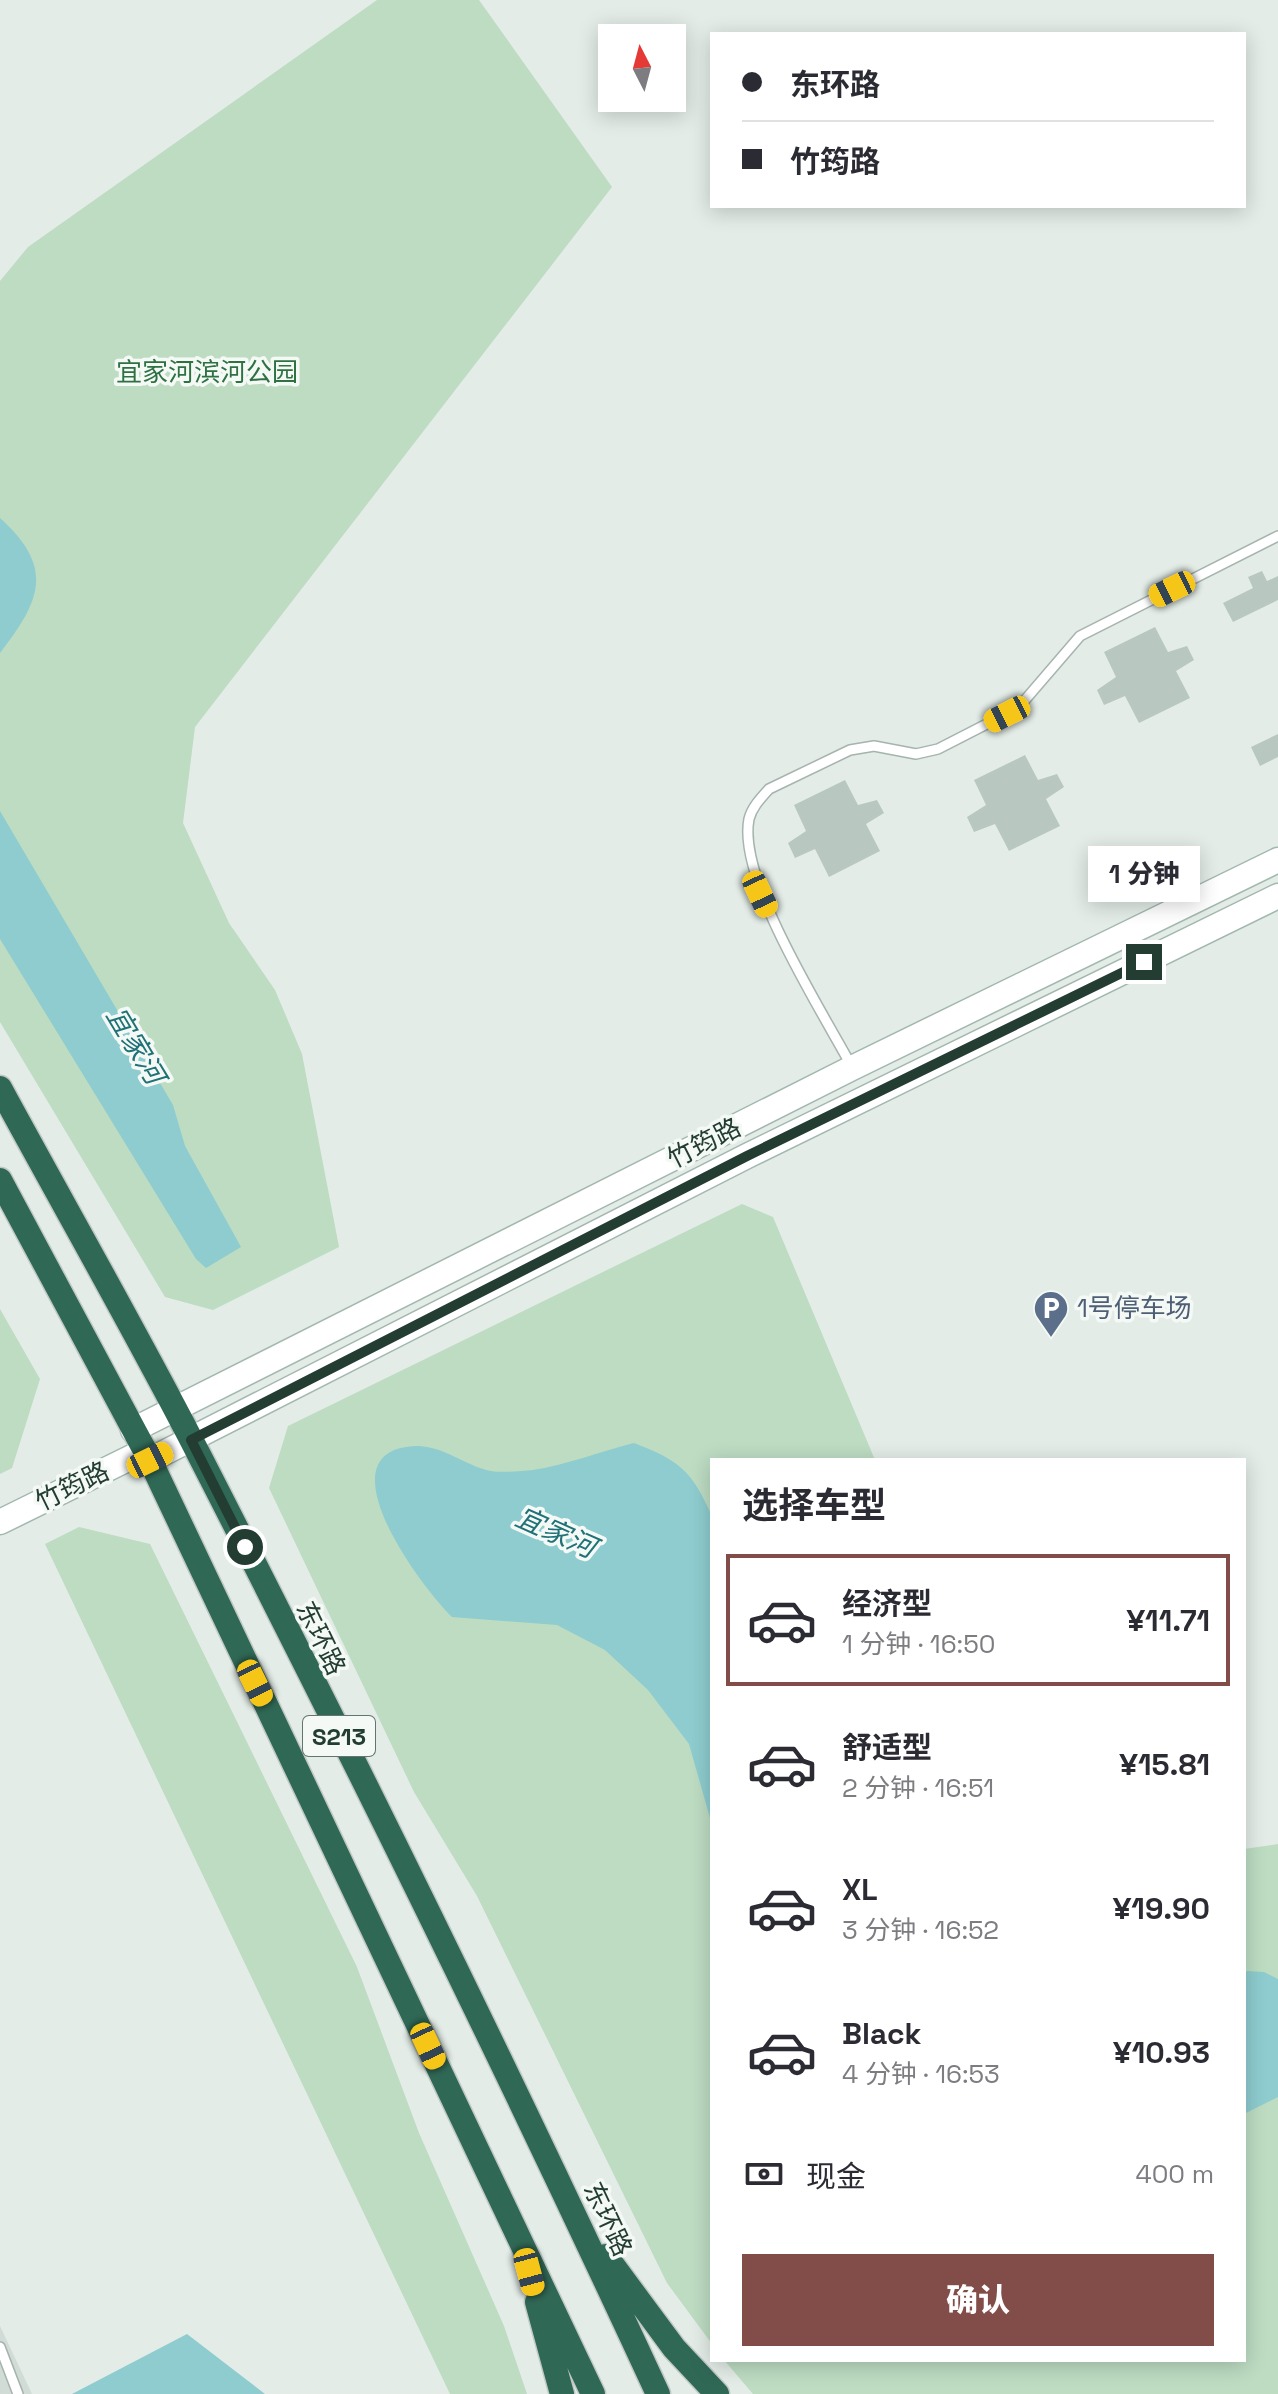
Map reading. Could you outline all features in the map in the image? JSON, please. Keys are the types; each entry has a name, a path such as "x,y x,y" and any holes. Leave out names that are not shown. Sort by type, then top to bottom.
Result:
{"highway":[{"name":"东环路","path":"0,1088 191,1440 576,2216 658,2394"},
{"name":"S213","path":"0,1180 142,1447 593,2394"},
{"path":"576,2216 674,2348 717,2394"},
{"path":"520,2241 562,2394"}],"main road":[{"name":"竹筠路","path":"142,1447 175,1410 852,1068 1278,860"},
{"name":"竹筠路","path":"0,1522 142,1447 191,1440 747,1156 1278,896"}],"lane":[{"path":"852,1068 755,882 748,826 749,816 760,798 769,789 850,750 874,746 906,753 927,753 994,721 1025,701 1080,636 1278,536"},
{"path":"0,2347 18,2394"}],"shaded area":[{"path":"0,2326 32,2394 0,2394"}],"green space":[{"name":"宜家河滨河公园","path":"377,0 479,0 612,187 195,727 183,823 229,923 275,990 302,1054 339,1247 213,1310 165,1297 0,1022 0,281 28,247"},
{"path":"742,1204 773,1217 874,1458 710,1458 710,2341 667,2283 477,1896 414,1792 269,1488 288,1426"},
{"path":"0,1309 40,1379 12,1468 0,1474"},
{"path":"79,1527 150,1544 357,1967 419,2133 504,2326 527,2394 450,2394 45,1544"},
{"path":"1278,1844 1278,2394 753,2394 726,2362 1246,2362 1246,1849"}],"water":[{"path":"0,518 29,552 35,568 36,584 25,616 0,653"},
{"name":"宜家河","path":"0,811 173,1105 185,1146 241,1247 206,1268 196,1259 0,939"},
{"name":"宜家河","path":"634,1443 662,1455 682,1469 698,1488 710,1512 710,1818 689,1744 648,1690 605,1650 557,1625 452,1617 420,1579 402,1551 386,1522 377,1495 376,1471 388,1454 415,1446 435,1449 491,1471 533,1470"},
{"path":"1246,1972 1264,1972 1278,1979 1278,2097 1246,2113"},
{"path":"187,2334 265,2394 72,2394"}],"building":[{"path":"1262,571 1267,581 1278,576 1278,600 1233,622 1223,603 1253,588 1248,577"},
{"path":"1155,627 1168,652 1187,646 1194,660 1176,671 1190,698 1139,723 1125,696 1104,705 1097,690 1116,677 1104,652"},
{"path":"1278,734 1278,757 1260,766 1251,747"},
{"path":"1025,755 1038,780 1057,774 1064,787 1046,799 1060,826 1009,851 995,824 974,832 967,817 986,805 974,780"},
{"path":"845,780 858,805 877,800 884,813 866,824 880,851 829,877 815,849 795,858 788,843 806,831 794,805"}],"place":[{"name":"1号停车场","path":"1051,1339"}],"route":[{"path":"245,1547 191,1440 747,1156 1144,962"}]}
